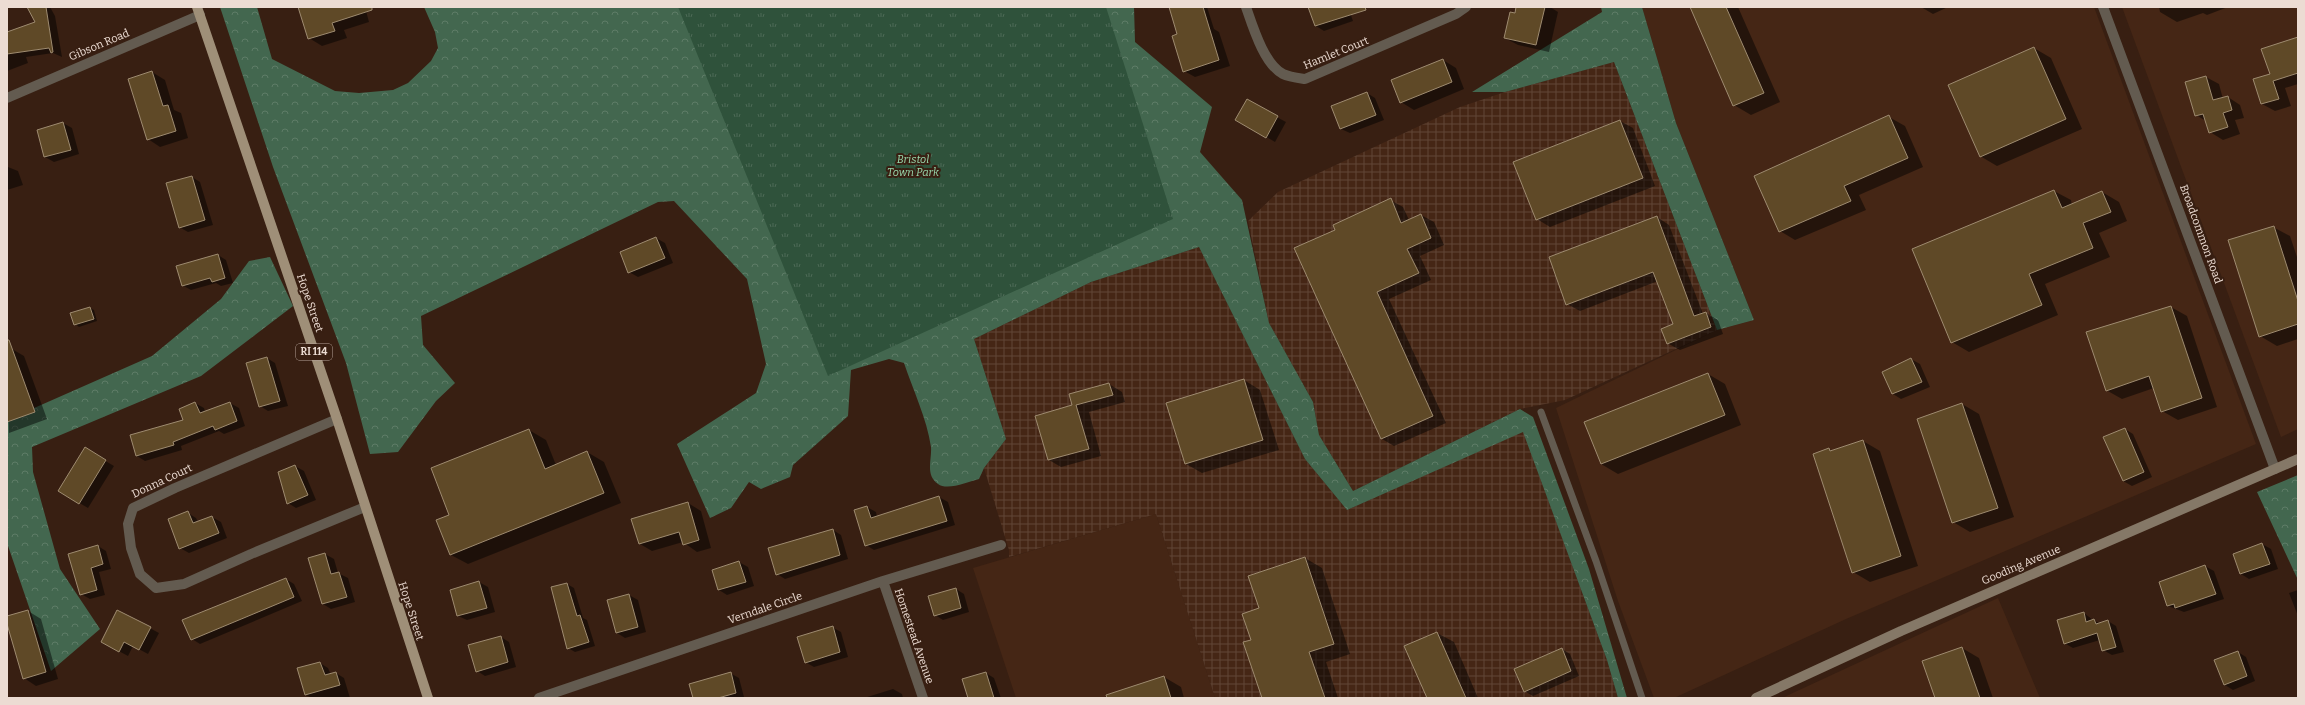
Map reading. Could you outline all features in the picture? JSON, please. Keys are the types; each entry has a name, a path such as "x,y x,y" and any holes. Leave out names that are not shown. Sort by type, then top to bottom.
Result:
{"main road":[{"name":"Hope Street","path":"199,11 337,419 428,698"},
{"name":"Gooding Avenue","path":"1756,698 1901,631 2298,460"}],"street":[{"name":"Hamlet Court","path":"1246,7 1263,51 1269,60 1283,74 1305,79 1456,14 1466,7"},
{"name":"Broadcommon Road","path":"2103,7 2275,469"},
{"name":"Gibson Road","path":"7,98 199,11"},
{"name":"Donna Court","path":"337,419 174,488 133,508 128,530 135,561 140,574 156,588 184,584 250,554 365,507"},
{"name":"Verndale Circle","path":"539,698 883,581 1001,545"},
{"name":"Homestead Avenue","path":"883,581 923,698"}],"lane":[{"path":"1541,412 1596,561 1642,698"}],"shaded area":[{"path":"1642,7 2094,7 2256,444 1846,619 1674,698 1654,698 1618,601 1556,408 1717,330 1754,320 1676,123"},
{"path":"2122,7 2298,7 2298,429 2281,437"},
{"path":"1614,62 1717,330 1565,400 1520,409 1353,491 1319,435 1313,402 1269,323 1248,221 1278,192 1460,107 1505,92"},
{"path":"1199,247 1305,459 1347,510 1523,431 1607,660 1618,698 1215,698 1156,514 1009,557 1009,550 984,468 1006,439 974,339 1091,282"},
{"path":"1156,514 1215,698 1016,698 973,568"},
{"path":"1998,598 2040,698 1782,698"}],"green space":[{"path":"220,7 257,7 272,59 335,91 359,93 393,90 408,83 431,61 438,48 435,32 424,7 1134,7 1135,42 1212,107 1200,152 1242,200 1269,323 1313,402 1319,435 1353,491 1520,409 1533,417 1589,569 1627,698 1618,698 1607,660 1523,432 1347,510 1305,459 1199,247 1091,282 974,339 1006,439 984,468 979,479 947,487 938,484 934,480 930,472 931,447 929,436 904,363 889,359 851,370 848,416 793,465 790,477 761,489 749,482 731,508 710,518 677,444 756,393 766,364 747,279 674,201 658,202 421,316 423,345 455,383 436,401 398,452 370,454 346,363 273,167"},
{"name":"Bristol Town Park","path":"678,7 1106,7 1173,219 828,376"},
{"path":"1601,7 1642,7 1676,123 1754,320 1717,330 1614,62 1505,92 1472,92 1602,12"},
{"path":"270,257 293,306 201,376 32,447 33,472 60,569 100,629 51,671 7,543 7,420 152,356 221,299 249,261"},
{"path":"2298,475 2298,580 2257,492"}],"building":[{"path":"27,7 46,7 53,52 51,53 49,48 7,54 7,32 35,22"},
{"path":"298,7 372,7 372,10 332,23 335,31 308,39"},
{"path":"1169,7 1203,7 1219,60 1183,72 1172,36 1177,34"},
{"path":"1308,7 1365,7 1366,10 1315,26"},
{"path":"1516,7 1545,7 1536,45 1504,38 1510,12 1515,13"},
{"path":"1690,7 1726,7 1764,93 1733,106"},
{"path":"2298,37 2298,73 2273,81 2279,99 2261,104 2253,79 2270,74 2261,49"},
{"path":"2034,47 2066,119 1980,157 1948,85"},
{"path":"1443,59 1452,82 1400,103 1391,80"},
{"path":"152,71 163,106 168,105 176,131 147,140 128,79"},
{"path":"2206,76 2213,100 2228,96 2232,110 2223,113 2228,127 2209,133 2203,114 2195,116 2185,82"},
{"path":"1367,92 1376,115 1340,129 1331,106"},
{"path":"1247,99 1278,116 1266,138 1235,120"},
{"path":"1889,115 1908,158 1844,186 1851,201 1779,232 1754,176"},
{"path":"1620,120 1643,178 1536,220 1513,162"},
{"path":"63,122 71,150 44,157 37,130"},
{"path":"192,176 205,220 179,228 166,183"},
{"path":"2054,190 2062,208 2102,191 2111,212 2083,223 2093,248 2029,274 2042,305 1951,343 1912,249"},
{"path":"1391,198 1401,223 1421,214 1431,238 1407,249 1419,273 1377,292 1433,416 1381,439 1294,248 1335,230 1333,225"},
{"path":"1657,216 1694,316 1706,312 1711,327 1667,344 1661,329 1673,324 1653,272 1566,305 1549,257"},
{"path":"2274,226 2298,301 2298,324 2259,337 2228,240"},
{"path":"656,237 665,258 628,273 620,252"},
{"path":"218,254 225,278 212,282 210,278 182,286 176,266"},
{"path":"2171,306 2202,398 2161,412 2149,376 2106,391 2086,332"},
{"path":"90,307 94,319 74,325 70,313"},
{"path":"7,340 9,340 35,412 7,422"},
{"path":"267,357 280,401 259,407 246,363"},
{"path":"1911,358 1922,382 1892,394 1882,372"},
{"path":"1708,373 1725,415 1601,464 1584,422"},
{"path":"1244,379 1263,440 1185,464 1166,403"},
{"path":"1109,383 1113,395 1076,405 1089,449 1048,460 1035,416 1072,405 1069,394"},
{"path":"195,402 200,413 230,402 237,421 215,430 213,426 173,442 174,445 136,456 130,435 183,420 179,409"},
{"path":"1962,403 1998,508 1952,523 1917,419"},
{"path":"2125,428 2144,472 2123,481 2103,437"},
{"path":"529,429 545,469 587,451 604,493 450,555 436,520 449,515 431,468"},
{"path":"1863,440 1901,556 1852,573 1813,454 1829,448 1830,451"},
{"path":"85,447 106,460 79,504 58,491"},
{"path":"295,465 308,495 287,504 278,472"},
{"path":"939,496 947,521 865,546 854,510 867,506 871,518"},
{"path":"688,502 699,540 683,545 679,532 639,544 631,519"},
{"path":"188,511 193,523 212,516 219,533 179,549 168,519"},
{"path":"833,529 840,555 776,575 768,548"},
{"path":"2262,543 2270,564 2240,574 2233,554"},
{"path":"98,545 103,564 91,568 97,590 80,595 68,554"},
{"path":"325,553 331,574 339,572 347,597 322,604 308,558"},
{"path":"1305,557 1334,644 1309,652 1325,698 1262,698 1243,642 1251,640 1242,614 1259,608 1248,576"},
{"path":"739,561 746,582 718,590 712,570"},
{"path":"2205,565 2216,594 2175,608 2174,604 2167,606 2159,582"},
{"path":"286,578 294,597 191,640 182,620"},
{"path":"479,581 487,608 457,616 450,590"},
{"path":"567,583 577,616 580,615 589,642 567,649 551,587"},
{"path":"956,588 961,608 934,616 928,596"},
{"path":"629,594 638,627 616,633 607,600"},
{"path":"28,610 46,672 23,679 7,624 7,616"},
{"path":"117,610 151,627 139,650 124,642 119,652 101,642"},
{"path":"2084,612 2086,622 2094,619 2096,624 2108,620 2116,647 2102,651 2097,633 2064,644 2057,620"},
{"path":"833,626 840,652 805,663 797,637"},
{"path":"1437,632 1466,698 1427,698 1404,646"},
{"path":"501,636 508,662 476,672 468,645"},
{"path":"1962,647 1980,698 1935,698 1922,661"},
{"path":"1562,648 1571,671 1524,692 1514,669"},
{"path":"2238,651 2247,676 2224,685 2214,660"},
{"path":"320,662 325,675 336,672 340,685 305,695 297,668"},
{"path":"731,672 736,693 718,698 693,698 689,684"},
{"path":"986,672 994,698 968,698 962,679"},
{"path":"1164,676 1171,698 1107,698 1106,695"}]}
